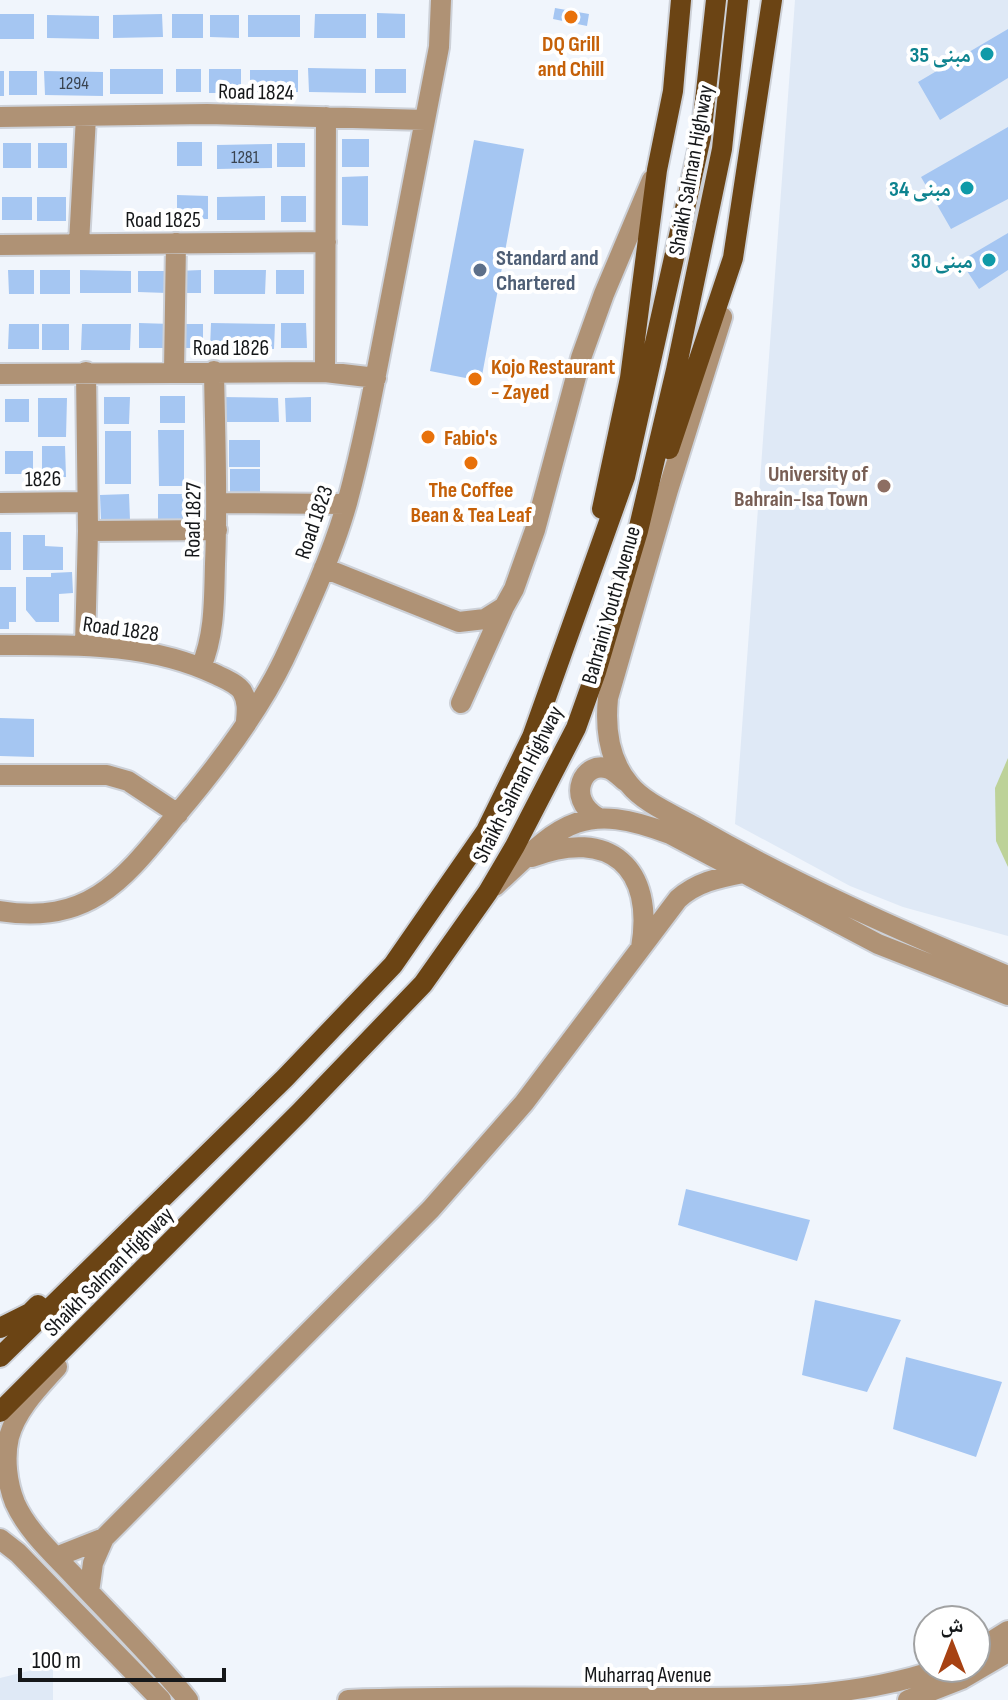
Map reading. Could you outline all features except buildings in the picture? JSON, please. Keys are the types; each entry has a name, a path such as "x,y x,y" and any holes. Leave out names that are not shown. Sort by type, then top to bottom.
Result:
{"main road":[{"path":"581,599 630,378 657,170 673,91 681,0"},
{"name":"Shaikh Salman Highway","path":"0,1357 233,1129 393,965 486,831 532,737 625,477 701,137 716,0"},
{"name":"Shaikh Salman Highway","path":"0,1412 300,1112 423,984 488,892 515,846 576,728 638,531 676,370 722,149 738,0"},
{"path":"638,531 659,478 733,258 772,0"},
{"path":"0,1328 30,1313 204,1147 233,1129"}],"street":[{"name":"Road 1823","path":"1,912 35,913 69,909 94,900 117,883 178,814 246,721 283,661 324,568 346,504 376,378 439,47 441,0"},
{"name":"Road 1824","path":"0,117 207,114 425,120"},
{"path":"79,243 86,117"},
{"path":"325,372 326,117"},
{"path":"461,703 514,589 535,530 581,358 604,294 657,170"},
{"name":"Road 1825","path":"0,245 326,242"},
{"path":"174,371 176,243"},
{"name":"Bahraini Youth Avenue","path":"733,258 721,323 668,490 608,698 608,741 616,762 628,783 639,794 811,890 1008,976"},
{"name":"Road 1827","path":"201,667 210,645 212,629 217,530 214,371"},
{"path":"85,645 88,531 86,372"},
{"name":"Road 1826","path":"0,374 325,372 376,378"},
{"name":"1826","path":"0,503 87,502"},
{"path":"217,503 346,504"},
{"path":"88,531 217,530"},
{"path":"324,568 459,622 485,619 504,607"},
{"name":"Road 1828","path":"0,645 85,645 136,650 201,667 231,682 251,684 271,680"},
{"path":"231,682 245,697 246,721"},
{"path":"628,783 610,769 600,767 582,780 579,791 581,802 587,811 597,817 643,823 670,834 878,944 1008,995"},
{"path":"0,775 107,775 128,781 178,814"},
{"path":"488,892 562,829 597,817"},
{"path":"520,862 565,847 604,851 615,857 630,871 645,906 640,952"},
{"path":"56,1557 104,1538 431,1209 524,1103 678,899 703,882 743,873"},
{"path":"75,1338 66,1357 20,1411 9,1436 6,1457 15,1504 56,1557 184,1695 205,1700"},
{"path":"89,1592 93,1563 104,1538"},
{"path":"0,1539 18,1553 156,1696"},
{"path":"908,1700 962,1679 1008,1652"},
{"name":"Muharraq Avenue","path":"348,1700 785,1699 867,1692 912,1680"}],"shaded area":[{"name":"University of Bahrain-Isa Town","path":"795,0 1008,0 1008,936 903,907 850,886 735,824"},
{"path":"53,1665 53,1700 0,1700 0,1678"}],"green space":[{"path":"1008,758 1008,867 996,841 995,788"}],"place":[{"name":"DQ Grill and Chill","path":"571,17"},
{"name":"مبنى 35","path":"987,54"},
{"name":"مبنى 34","path":"967,188"},
{"name":"مبنى 30","path":"989,260"},
{"name":"Standard and Chartered","path":"480,270"},
{"name":"Kojo Restaurant - Zayed","path":"475,379"},
{"name":"Fabio's","path":"428,437"},
{"name":"The Coffee Bean & Tea Leaf","path":"471,463"},
{"name":"University of Bahrain-Isa Town","path":"884,486"}]}
